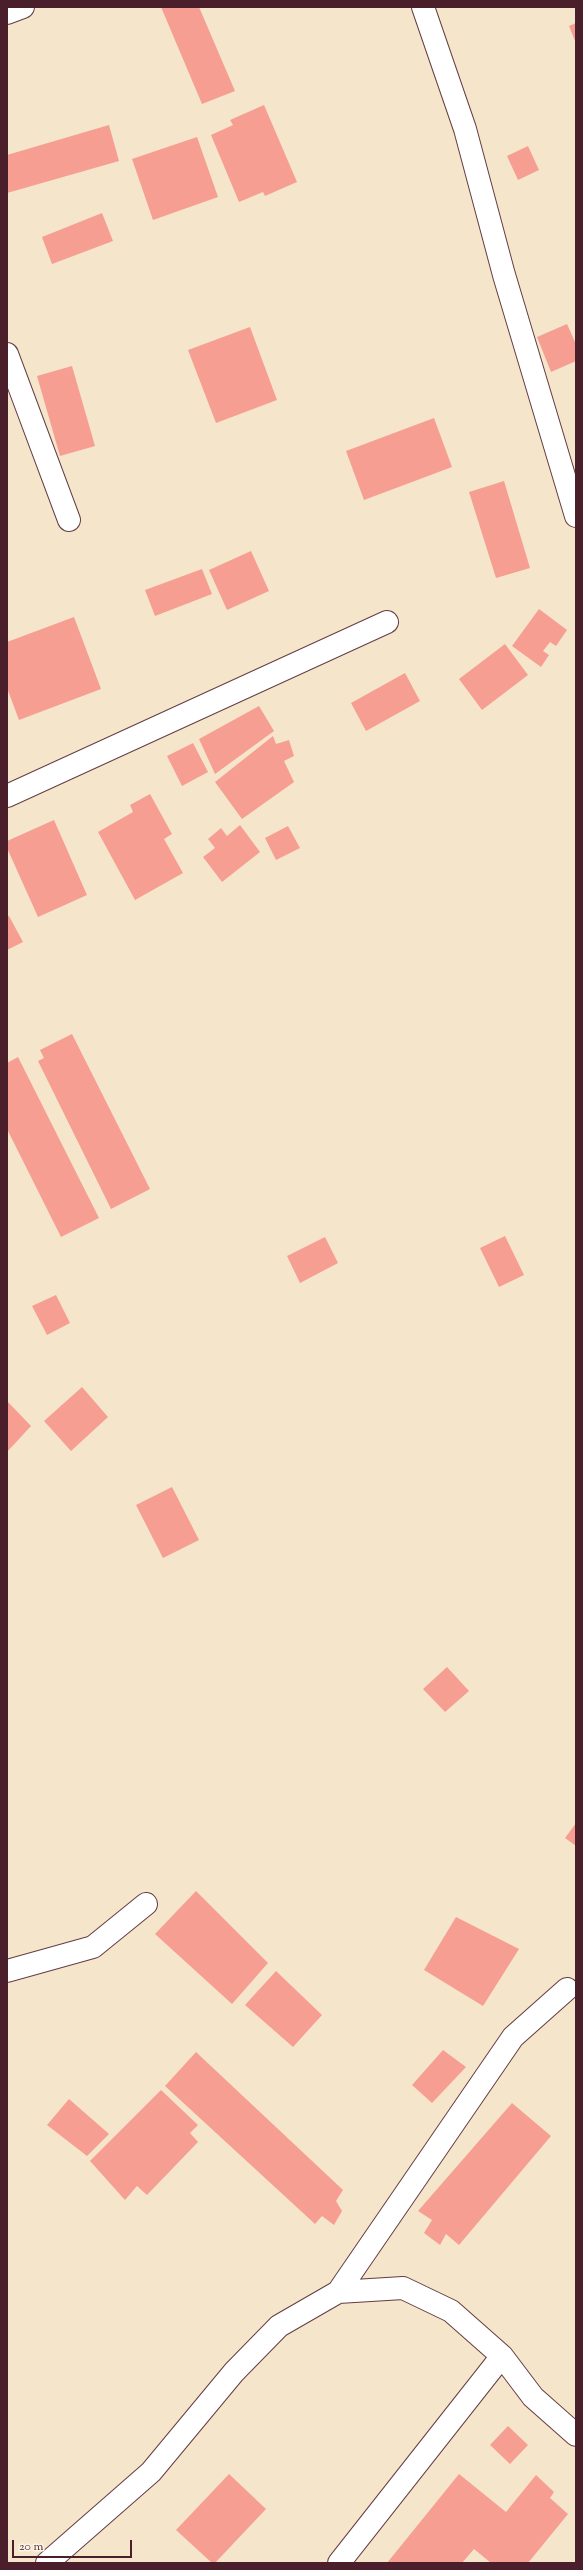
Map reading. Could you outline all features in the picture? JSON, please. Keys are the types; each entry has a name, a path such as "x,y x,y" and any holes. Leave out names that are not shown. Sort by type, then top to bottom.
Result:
{"street":[{"path":"7,13 24,7"},
{"path":"423,7 465,129 504,275 576,516"},
{"path":"7,354 69,520"},
{"path":"7,796 387,622"},
{"path":"7,1971 93,1948 146,1904"},
{"path":"47,2563 151,2472 234,2372 279,2326 338,2292 513,2037 567,1989"},
{"path":"338,2292 403,2288 451,2312 502,2356 533,2398 576,2435"},
{"path":"339,2563 502,2356"}],"building":[{"path":"161,7 199,7 235,91 202,104"},
{"path":"576,23 576,41 575,41 569,26"},
{"path":"264,105 297,182 265,196 263,192 239,202 211,135 233,125 230,120"},
{"path":"109,125 119,161 7,193 7,155"},
{"path":"197,137 218,197 153,220 132,159"},
{"path":"528,146 539,170 518,180 507,156"},
{"path":"102,213 113,241 52,264 42,237"},
{"path":"567,324 576,344 576,361 551,372 537,337"},
{"path":"250,327 277,400 216,423 188,350"},
{"path":"72,366 95,446 60,456 37,376"},
{"path":"434,418 452,467 364,500 346,451"},
{"path":"504,481 530,568 496,578 469,492"},
{"path":"251,551 269,591 227,610 209,570"},
{"path":"202,569 212,594 155,616 145,590"},
{"path":"539,609 567,630 556,646 550,642 543,651 549,655 541,667 512,646"},
{"path":"74,617 101,689 19,720 7,688 7,642"},
{"path":"505,644 528,675 482,710 459,679"},
{"path":"405,673 420,701 366,731 351,703"},
{"path":"259,706 274,731 215,774 199,739"},
{"path":"273,736 276,744 289,740 294,756 284,761 294,782 242,819 215,782"},
{"path":"193,743 208,772 182,786 167,756"},
{"path":"150,794 172,834 164,839 183,873 135,900 98,832 133,812 130,805"},
{"path":"54,820 87,895 38,917 7,848 7,841"},
{"path":"240,825 260,852 222,882 203,857 215,848 208,839 221,828 227,836"},
{"path":"288,826 300,848 276,860 265,838"},
{"path":"9,916 23,942 7,950 7,917"},
{"path":"72,1034 150,1189 111,1209 38,1061 44,1058 40,1050"},
{"path":"18,1057 99,1218 61,1237 7,1129 7,1063"},
{"path":"505,1236 524,1275 499,1287 480,1248"},
{"path":"325,1237 338,1263 300,1283 287,1256"},
{"path":"56,1295 70,1323 47,1335 32,1306"},
{"path":"82,1387 108,1417 71,1451 44,1421"},
{"path":"7,1401 31,1426 7,1452"},
{"path":"172,1487 199,1540 163,1558 136,1505"},
{"path":"447,1667 469,1691 445,1712 423,1689"},
{"path":"576,1823 576,1846 565,1838"},
{"path":"196,1891 268,1963 232,2004 155,1934"},
{"path":"456,1917 519,1949 483,2006 424,1970"},
{"path":"276,1971 322,2015 293,2047 245,2005"},
{"path":"443,2050 466,2067 432,2103 412,2085"},
{"path":"196,2052 343,2190 336,2201 342,2211 334,2225 322,2216 315,2224 165,2086"},
{"path":"161,2090 198,2125 190,2133 198,2142 147,2195 137,2186 125,2200 90,2161"},
{"path":"69,2099 109,2134 87,2156 47,2125"},
{"path":"512,2103 551,2136 459,2245 446,2234 440,2245 424,2233 432,2220 418,2211"},
{"path":"508,2426 528,2445 510,2464 490,2445"},
{"path":"229,2474 266,2509 215,2563 212,2563 176,2530"},
{"path":"459,2474 506,2512 536,2475 554,2492 550,2498 568,2514 528,2563 491,2563 474,2549 462,2563 387,2563"}]}
